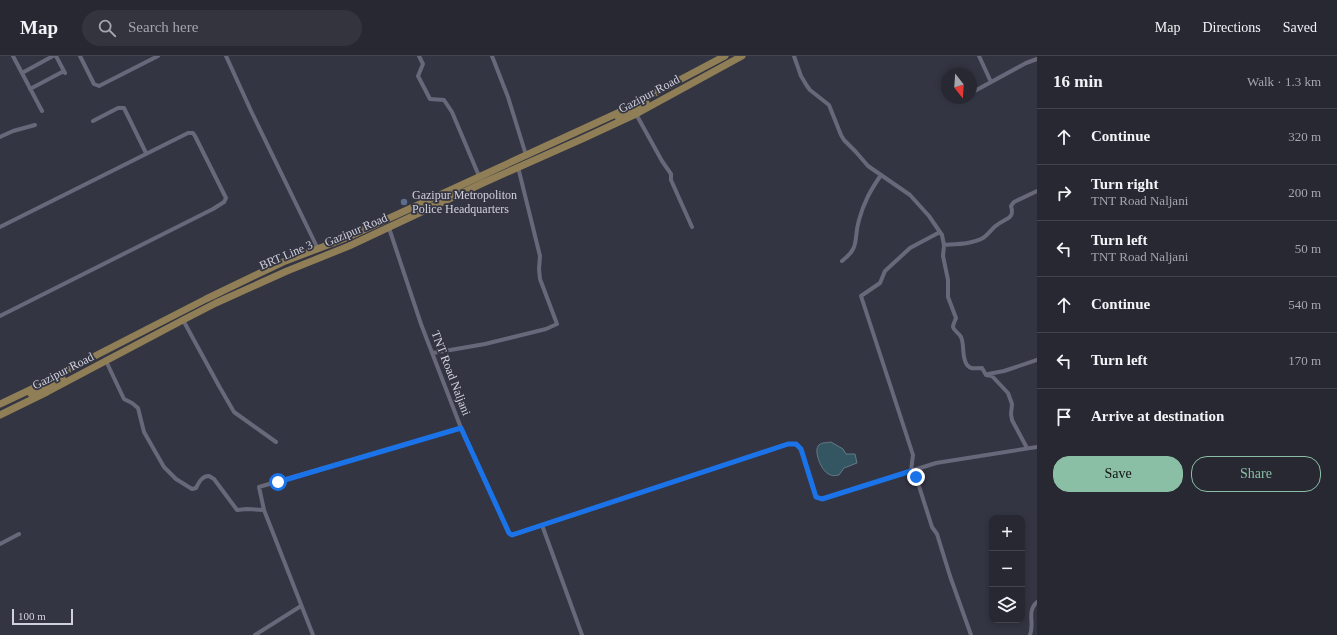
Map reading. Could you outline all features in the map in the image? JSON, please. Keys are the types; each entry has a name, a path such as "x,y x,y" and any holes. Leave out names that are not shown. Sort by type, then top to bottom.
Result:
{"main road":[{"name":"Gazipur Road","path":"0,404 206,299 283,262 346,238 620,112 725,56"},
{"name":"BRT Line 3","path":"0,410 208,302 285,266 348,242 484,178 579,136 660,96 735,56"},
{"name":"Gazipur Road","path":"0,415 183,320 287,270 349,246 636,114 742,56"}],"street":[{"path":"13,56 42,111"},
{"path":"22,73 54,56 65,72 30,89"},
{"path":"80,56 94,84 99,86 158,56"},
{"path":"226,56 252,114 318,248"},
{"path":"419,56 422,64 418,76 430,98 444,100 452,112 479,176"},
{"path":"492,56 508,97 526,155"},
{"path":"794,56 801,76 807,86 829,105 844,140 868,166 910,196 929,216 940,232 944,245 943,256 948,280 948,297 956,318 953,328 961,337 964,346 963,355 968,365 973,369 982,368 986,375"},
{"path":"979,56 991,82"},
{"path":"977,90 1026,63 1037,59"},
{"path":"93,121 118,108 124,108 146,153"},
{"path":"636,114 662,161 671,174 671,180 692,227"},
{"path":"0,137 13,131 35,125"},
{"path":"0,227 188,133 193,133 226,198 226,200 213,209 0,316"},
{"path":"433,353 485,344 546,329 557,324 540,279 540,256 518,167"},
{"path":"842,261 849,255 856,244 857,230 865,203 869,192 881,175"},
{"path":"944,245 962,244 982,238 996,226 1011,217 1013,212 1011,206 1014,202 1037,191"},
{"name":"TNT Road Naljani","path":"388,228 421,324 461,428 509,533 512,535 542,525"},
{"path":"940,232 910,248 885,271 880,283 861,296 912,455 911,471 918,480 932,527 937,534 971,635"},
{"path":"183,320 234,412 276,442"},
{"path":"986,375 1004,371 1037,360"},
{"path":"106,361 124,399 138,408 144,432 164,467 176,479 192,489 196,488 204,478 210,476 214,479 237,510 247,508 264,510"},
{"path":"986,375 992,376 1008,393 1012,404 1012,420 1027,448"},
{"path":"313,635 264,510 259,487 461,428"},
{"path":"582,635 542,525 788,444 796,444 801,449 816,497 822,499 936,463 1037,447"},
{"path":"0,544 19,534"},
{"path":"1030,635 1032,630 1032,608 1037,602"},
{"path":"255,635 301,606"}],"water":[{"path":"831,442 843,449 846,454 855,454 857,463 844,468 839,475 833,476 825,471 820,464 817,455 817,447 820,444"}],"place":[{"name":"Gazipur Metropoliton Police Headquarters","path":"404,202"}],"route":[{"path":"278,482 461,428 509,533 512,535 788,444 796,444 801,449 816,497 822,499 911,471 916,477"}]}
